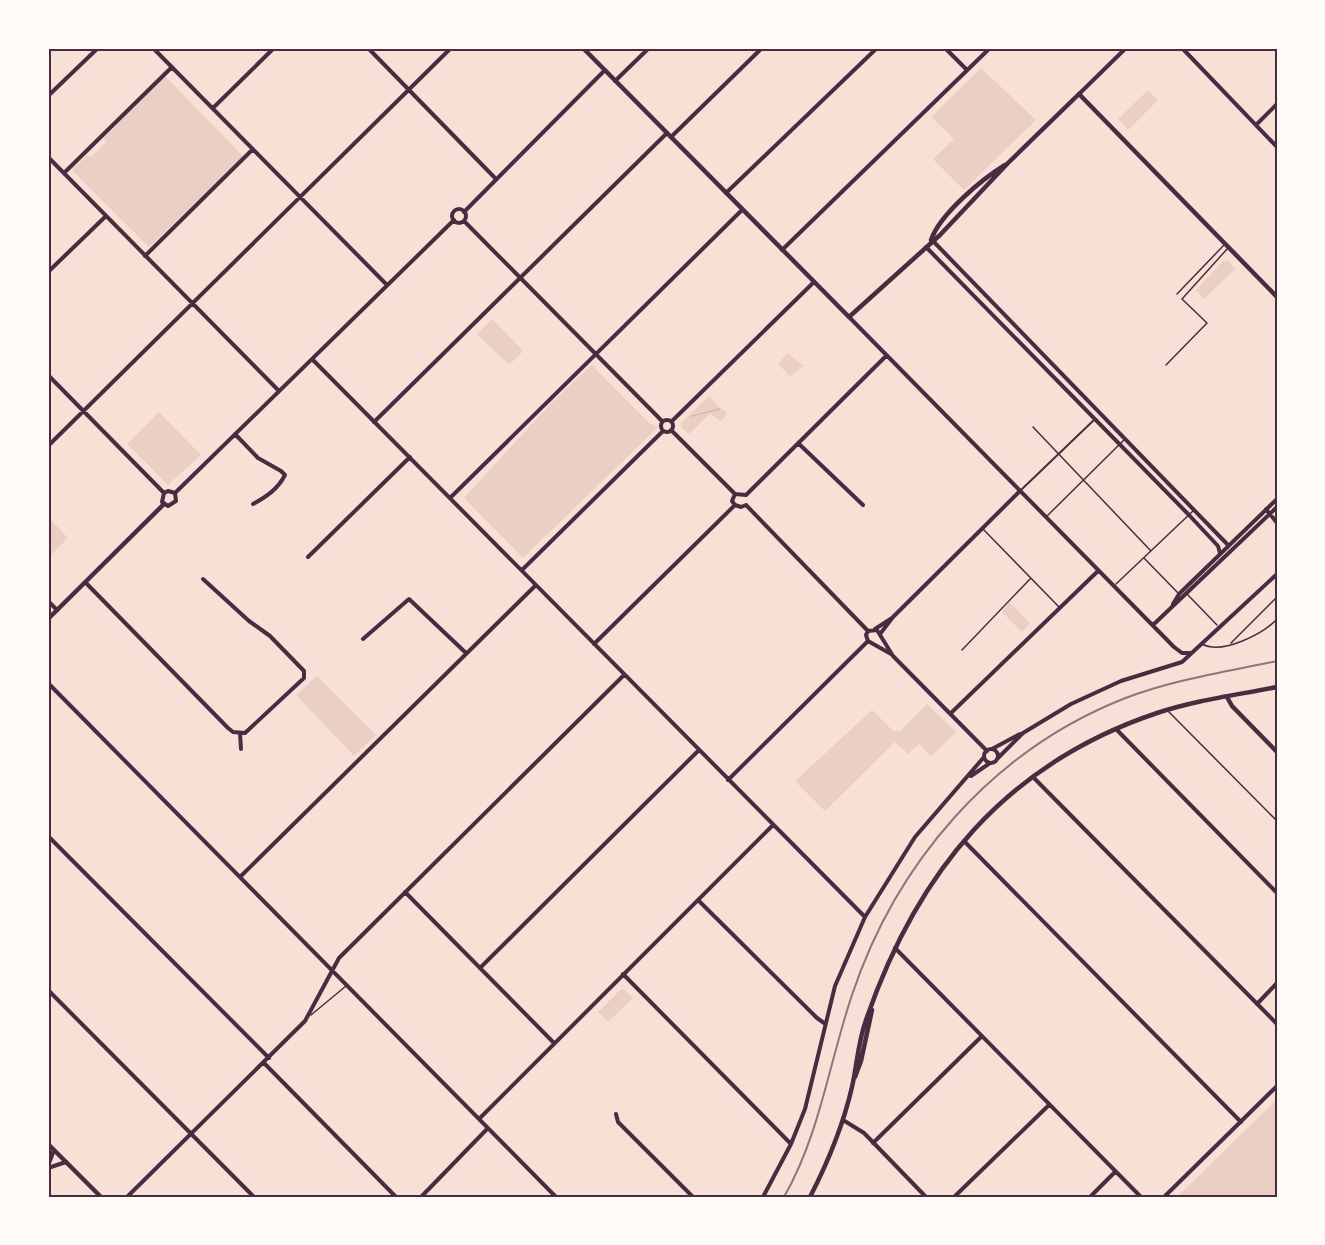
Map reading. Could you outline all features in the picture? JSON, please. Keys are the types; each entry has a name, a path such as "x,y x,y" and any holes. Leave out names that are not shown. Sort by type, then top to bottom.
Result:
{"main road":[{"path":"583,48 849,317 931,240 940,235 1008,163 1079,94 1277,297"},
{"path":"931,240 935,229 945,217 978,185 1008,163"},
{"path":"48,619 164,504"},
{"path":"810,1197 843,1120 861,1036 895,948 919,902 964,841 993,811 1033,777 1074,750 1116,729 1167,710 1277,687"},
{"path":"1227,697 1232,706 1277,752"},
{"path":"48,1144 101,1197"}],"street":[{"path":"48,96 98,48"},
{"path":"153,48 387,285"},
{"path":"213,108 274,48"},
{"path":"368,48 495,178"},
{"path":"48,446 451,48"},
{"path":"615,81 649,48"},
{"path":"374,422 520,278 762,48"},
{"path":"726,193 877,48"},
{"path":"945,48 967,70"},
{"path":"782,250 990,48"},
{"path":"1079,94 1126,48"},
{"path":"1182,48 1277,147"},
{"path":"64,173 172,67"},
{"path":"604,70 495,178 464,212 464,221 663,421 672,422"},
{"path":"1256,125 1277,104"},
{"path":"145,256 253,149"},
{"path":"48,157 279,391"},
{"path":"450,498 742,210"},
{"path":"454,220 453,214 456,211 464,212"},
{"path":"48,272 106,216"},
{"path":"454,220 459,223 464,221"},
{"path":"164,493 162,497 164,504 168,506 175,503 175,494 454,220"},
{"path":"931,240 1228,545"},
{"path":"925,246 1189,515 1218,546 1220,553"},
{"path":"671,430 672,422 814,282"},
{"path":"849,317 1113,587 1178,651 1190,653"},
{"path":"868,631 746,505 746,495 886,356"},
{"path":"312,359 865,917"},
{"path":"48,375 164,493"},
{"path":"868,631 892,617 1095,419"},
{"path":"663,421 663,431"},
{"path":"522,570 663,431 671,430"},
{"path":"671,430 735,494"},
{"path":"235,434 258,458 281,471 285,476 267,496 253,504"},
{"path":"798,443 863,505"},
{"path":"308,557 410,457"},
{"path":"164,493 168,491 175,494"},
{"path":"735,494 746,495"},
{"path":"735,494 732,501 735,505 741,507 746,505"},
{"path":"1173,604 1179,594 1277,499"},
{"path":"594,644 735,505"},
{"path":"1153,625 1277,507"},
{"path":"1266,509 1277,524"},
{"path":"951,713 1098,571"},
{"path":"763,1197 791,1144 805,1109 824,1023 847,955 865,917 915,837 966,780 989,750 1090,695 1182,662 1277,574"},
{"path":"86,583 228,728 240,734 249,731 304,678 305,673 270,636 249,621 203,579"},
{"path":"241,876 536,585"},
{"path":"363,639 409,599 466,653"},
{"path":"48,601 57,610"},
{"path":"728,780 870,642 879,641 880,635 892,617"},
{"path":"875,629 893,656"},
{"path":"868,631 866,637 870,642 893,656 989,750 997,752 998,759"},
{"path":"127,1197 192,1135 309,1016 331,969 339,958 624,675"},
{"path":"48,683 556,1197"},
{"path":"1116,729 1277,893"},
{"path":"966,780 998,759 1006,747 1023,733"},
{"path":"240,734 241,749"},
{"path":"481,967 699,750"},
{"path":"984,757 990,763"},
{"path":"1033,777 1277,1024"},
{"path":"479,1119 773,825"},
{"path":"48,836 269,1058"},
{"path":"964,841 1241,1122"},
{"path":"405,892 554,1043"},
{"path":"698,900 824,1023"},
{"path":"895,948 1141,1197"},
{"path":"623,974 791,1144"},
{"path":"1257,1004 1277,983"},
{"path":"48,990 254,1197"},
{"path":"873,1143 982,1036"},
{"path":"264,1063 396,1197"},
{"path":"1164,1197 1277,1086"},
{"path":"954,1197 1049,1105"},
{"path":"616,1114 618,1122 693,1197"},
{"path":"843,1120 854,1125 926,1197"},
{"path":"421,1197 489,1128"},
{"path":"48,1167 54,1150"},
{"path":"48,1167 66,1162"},
{"path":"1090,1197 1115,1172"}],"lane":[{"path":"1177,294 1227,246"},
{"path":"1166,365 1207,323 1182,299 1227,246"},
{"path":"1033,428 1151,550"},
{"path":"1045,517 1125,440"},
{"path":"1113,587 1194,510"},
{"path":"982,528 1061,609"},
{"path":"1144,557 1179,594"},
{"path":"962,650 1031,578"},
{"path":"1187,594 1220,628"},
{"path":"1230,643 1277,597"},
{"path":"1201,644 1211,648 1256,636 1277,619"},
{"path":"1167,710 1277,821"},
{"path":"309,1016 347,985"}],"shaded area":[{"path":"981,68 1036,120 964,190 933,159 954,139 931,117"},
{"path":"165,76 243,156 149,247 72,170 87,155 91,157 106,142 104,138"},
{"path":"1148,90 1158,100 1128,130 1118,119"},
{"path":"1223,261 1228,261 1235,269 1204,299 1196,290"},
{"path":"492,319 523,351 509,365 477,334"},
{"path":"788,353 804,366 790,376 778,364"},
{"path":"592,365 649,423 658,427 523,558 464,498 552,402"},
{"path":"709,396 720,408 691,414 691,417 723,409 727,414 721,421 710,414 689,434 681,427 681,423"},
{"path":"159,412 201,455 168,485 127,444"},
{"path":"48,517 68,538 48,558"},
{"path":"1009,602 1030,623 1022,632 1002,612"},
{"path":"317,676 376,735 354,756 296,695"},
{"path":"927,704 956,732 931,757 919,744 908,754 895,742 825,811 795,781 872,710 893,731 900,731"},
{"path":"624,989 633,998 608,1022 598,1012 620,990"},
{"path":"1277,1099 1277,1197 1177,1197"}],"waterway":[{"path":"691,416 720,409"}],"railway":[{"path":"784,1197 807,1148 852,995 871,947 894,900 923,857 955,817 991,781 1032,749 1076,721 1142,692 1199,677 1277,661"}]}
